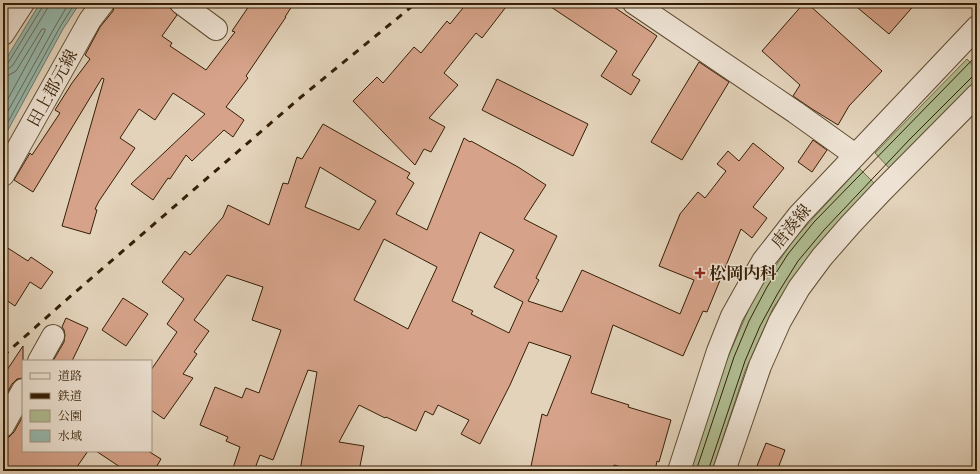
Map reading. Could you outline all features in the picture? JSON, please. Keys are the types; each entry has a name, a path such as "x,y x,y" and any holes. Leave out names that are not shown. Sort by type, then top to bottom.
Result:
{"street":[{"path":"3,34 24,3"},
{"name":"田上郡元線","path":"3,175 90,20 103,3"},
{"path":"181,3 216,30"},
{"path":"634,3 795,112 855,155"},
{"name":"唐湊線","path":"679,471 718,351 732,316 763,261 790,226 819,194 977,27"},
{"path":"724,471 760,366 780,321 799,288 822,257 882,191 977,94"},
{"path":"40,360 53,336"},
{"path":"3,426 22,392"}],"green space":[{"path":"967,59 977,70 977,80 890,169 875,153"},
{"path":"859,168 875,184 812,252 773,308 745,371 712,471 689,471 725,364 754,297 795,238"}],"water":[{"path":"40,3 80,3 63,29 3,139 3,64"}],"building":[{"path":"115,3 169,3 170,8 177,15 162,36 172,43 170,46 206,70 235,32 232,31 251,3 294,3 246,76 248,78 226,107 244,120 233,137 224,130 192,161 186,155 170,179 168,178 153,200 131,184 205,114 173,93 155,120 139,109 120,138 135,148 99,201 95,209 97,210 90,234 62,226 104,79 102,78 33,192 14,180 30,153 32,155 60,113 55,110 72,83 90,59 85,55 100,27 113,11"},
{"path":"467,3 509,3 482,38 476,33 444,73 458,85 429,118 445,127 431,152 424,149 415,165 353,101 377,77 383,83 414,47 421,53 447,21 450,24"},
{"path":"545,3 608,3 657,36 632,75 640,80 631,95 601,76 617,51"},
{"path":"804,3 807,3 882,71 849,106 838,125 793,96 800,85 762,51"},
{"path":"852,3 916,3 889,34"},
{"path":"699,62 729,82 682,160 651,142"},
{"path":"497,79 588,124 573,156 482,110"},
{"path":"323,124 410,173 407,178 414,183 396,214 427,230 464,138 518,167 546,185 524,219 557,236 536,278 539,280 528,301 562,312 582,270 680,314 694,280 659,266 680,214 698,192 705,198 726,171 717,164 728,151 739,161 753,143 784,168 753,207 767,218 752,238 741,229 707,312 703,311 683,356 613,325 591,393 629,405 628,407 671,420 655,471 635,471 614,465 613,471 530,471 542,414 547,416 571,356 529,342 510,385 480,444 461,434 469,420 438,405 433,415 425,411 416,431 359,405 339,442 364,446 359,471 300,471 317,372 308,370 273,460 260,455 254,471 232,471 240,447 226,441 228,437 200,425 215,387 242,398 246,388 259,393 281,330 252,320 263,287 227,275 194,320 209,331 194,352 197,354 183,374 193,378 164,419 152,411 152,369 177,332 167,324 184,299 162,282 185,251 190,255 223,217 228,205 269,225 283,183 288,184 297,157 302,159","holes":["320,167 376,201 359,230 305,207","480,232 514,250 494,287 523,302 509,333 471,314 473,311 452,301","384,239 437,267 408,329 354,300"]},
{"path":"813,140 827,150 812,172 798,162"},
{"path":"3,245 28,261 31,257 53,272 41,289 30,282 15,306 3,298"},
{"path":"123,298 148,314 126,346 102,330"},
{"path":"66,318 88,328 72,360 54,360 64,342 65,335 62,327"},
{"path":"23,346 22,378 17,379 12,384 3,400 3,376"},
{"path":"22,418 22,452 87,452 74,471 3,471 3,438 9,437 14,432"},
{"path":"766,443 785,450 777,471 755,471"},
{"path":"98,452 150,452 161,459 154,471 126,471"}],"tram line":[{"path":"696,471 734,357 749,321 767,287 788,254 814,222 977,55"},
{"path":"708,471 745,361 760,326 798,261 824,230 910,139 977,72"}],"railway":[{"path":"3,356 301,97 416,3"}],"place":[{"name":"松岡内科","path":"700,273"}]}
